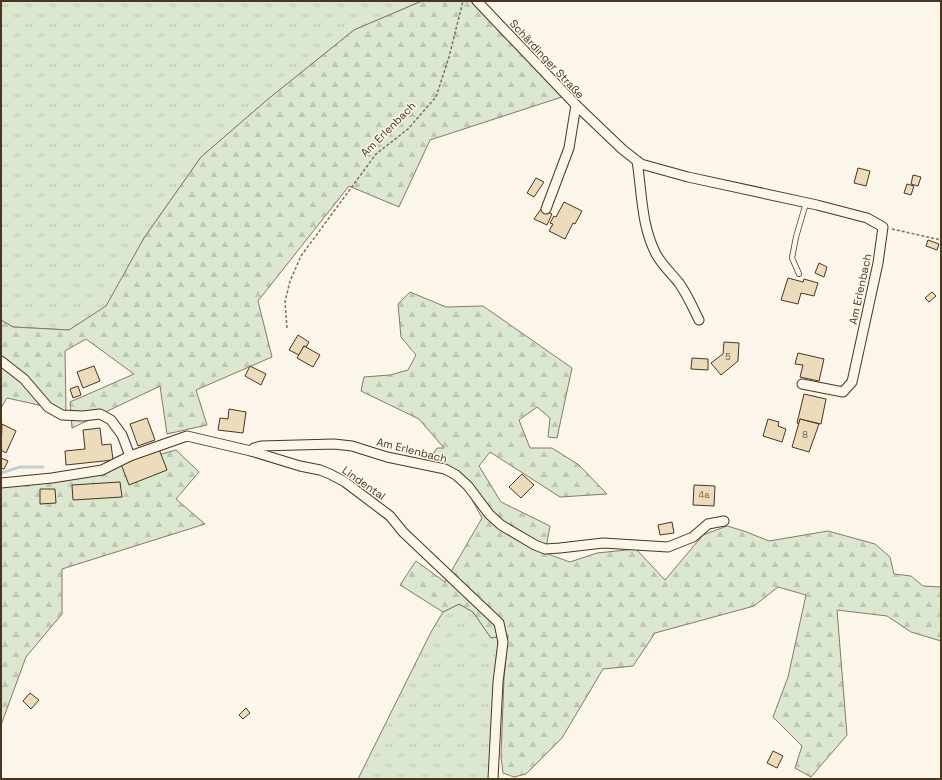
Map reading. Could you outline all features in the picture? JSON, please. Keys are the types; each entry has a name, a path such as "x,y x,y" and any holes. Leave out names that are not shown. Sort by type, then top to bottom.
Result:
{"street":[{"name":"Schärdinger Straße","path":"477,1 576,105 569,148 546,209"},
{"path":"576,105 622,149 641,164 867,218 883,227"},
{"path":"637,161 642,209 648,234 656,255 679,283 700,320"},
{"name":"Am Erlenbach","path":"802,384 843,392 852,382 878,263 883,227"},
{"path":"1,361 24,379 48,407 62,415 83,416 100,414 111,420 122,435 130,456"},
{"name":"Lindental","path":"1,484 102,470 130,456 186,436 251,451 320,470 345,482 390,516 403,532 499,623 503,642 498,682 493,779"},
{"name":"Am Erlenbach","path":"251,451 254,448 261,446 334,444 352,446 387,457 445,469 468,486 489,514 501,525 535,546 545,548 560,548 603,543 668,547 693,537 708,524 724,521"}],"lane":[{"path":"799,274 792,258 796,237 806,203"}],"path":[{"name":"Am Erlenbach","path":"287,328 285,302 290,281 301,256 376,154 408,129 436,97 449,57 463,1"},
{"path":"883,227 941,240"}],"green space":[{"path":"1,1 422,1 354,30 267,100 201,157 144,238 107,306 69,330 13,327 1,320"},
{"path":"422,1 470,1 565,96 430,140 399,207 349,186 258,301 272,357 196,390 207,425 167,434 160,386 72,428 70,402 134,374 86,339 65,351 66,411 7,398 1,408 1,320 13,327 69,330 106,306 144,238 201,157 267,100 354,30"},
{"path":"410,292 446,307 483,306 572,368 557,438 548,437 550,418 537,407 519,420 530,448 552,448 579,465 607,494 560,497 490,452 479,466 501,502 550,526 545,553 570,562 597,553 636,549 665,580 703,535 727,526 769,541 828,531 875,544 890,557 894,574 911,576 923,586 941,587 941,641 911,632 887,616 837,610 847,735 811,777 795,768 802,746 773,717 788,677 806,595 778,587 754,606 655,633 633,666 603,669 562,738 526,774 514,777 503,773 501,757 504,678 508,635 491,638 473,612 459,604 443,612 400,585 416,561 445,582 482,518 462,481 431,457 437,448 444,448 419,419 361,391 364,377 390,375 408,370 416,355 401,337 398,304"},
{"path":"176,450 199,472 176,499 205,524 62,569 62,614 26,657 1,725 1,487 64,481"},
{"path":"459,604 473,612 491,638 498,637 497,681 489,779 358,779 431,632 443,612"}],"building":[{"path":"858,168 870,171 866,186 854,183"},
{"path":"913,175 921,177 918,186 911,184"},
{"path":"536,178 544,182 534,197 527,193"},
{"path":"907,184 914,186 911,195 904,193"},
{"path":"564,202 582,211 575,224 573,223 565,239 549,231 553,224 550,223 554,216 556,217"},
{"path":"541,209 552,214 547,225 534,219"},
{"path":"928,240 939,244 937,250 926,246"},
{"path":"819,263 827,267 824,277 815,273"},
{"path":"788,278 803,282 804,279 818,283 814,296 801,293 798,304 781,300"},
{"path":"932,292 936,296 929,302 925,298"},
{"path":"298,335 309,342 306,347 304,346 299,355 289,350"},
{"path":"724,342 739,343 738,361 721,375 711,363 723,354"},
{"path":"304,346 320,355 313,367 297,358"},
{"path":"798,353 824,359 819,381 800,377 803,365 795,364"},
{"path":"692,358 708,359 708,370 691,369"},
{"path":"94,366 100,381 83,388 77,372"},
{"path":"250,366 266,374 261,385 245,376"},
{"path":"78,386 81,395 73,398 70,389"},
{"path":"804,394 826,399 821,424 800,419 799,424 797,423"},
{"path":"229,409 246,412 243,433 218,430 220,418 228,419"},
{"path":"147,418 155,440 138,446 130,424"},
{"path":"768,419 779,422 778,426 786,429 782,442 763,436"},
{"path":"800,419 819,424 809,452 792,447"},
{"path":"2,424 16,431 6,453 1,450"},
{"path":"100,428 102,445 111,444 113,460 66,465 65,451 85,449 83,430"},
{"path":"159,449 167,470 129,485 121,464"},
{"path":"1,458 8,461 4,469 1,468"},
{"path":"522,474 534,485 521,498 509,487"},
{"path":"120,482 122,497 73,500 72,485"},
{"path":"694,485 715,486 714,506 693,505"},
{"path":"40,489 55,489 56,503 40,504"},
{"path":"672,522 674,533 660,535 658,525"},
{"path":"30,693 39,700 31,709 23,701"},
{"path":"246,708 250,713 243,719 239,715"},
{"path":"773,751 783,756 777,768 767,763"}],"waterway":[{"path":"1,473 20,467 43,467"}]}
